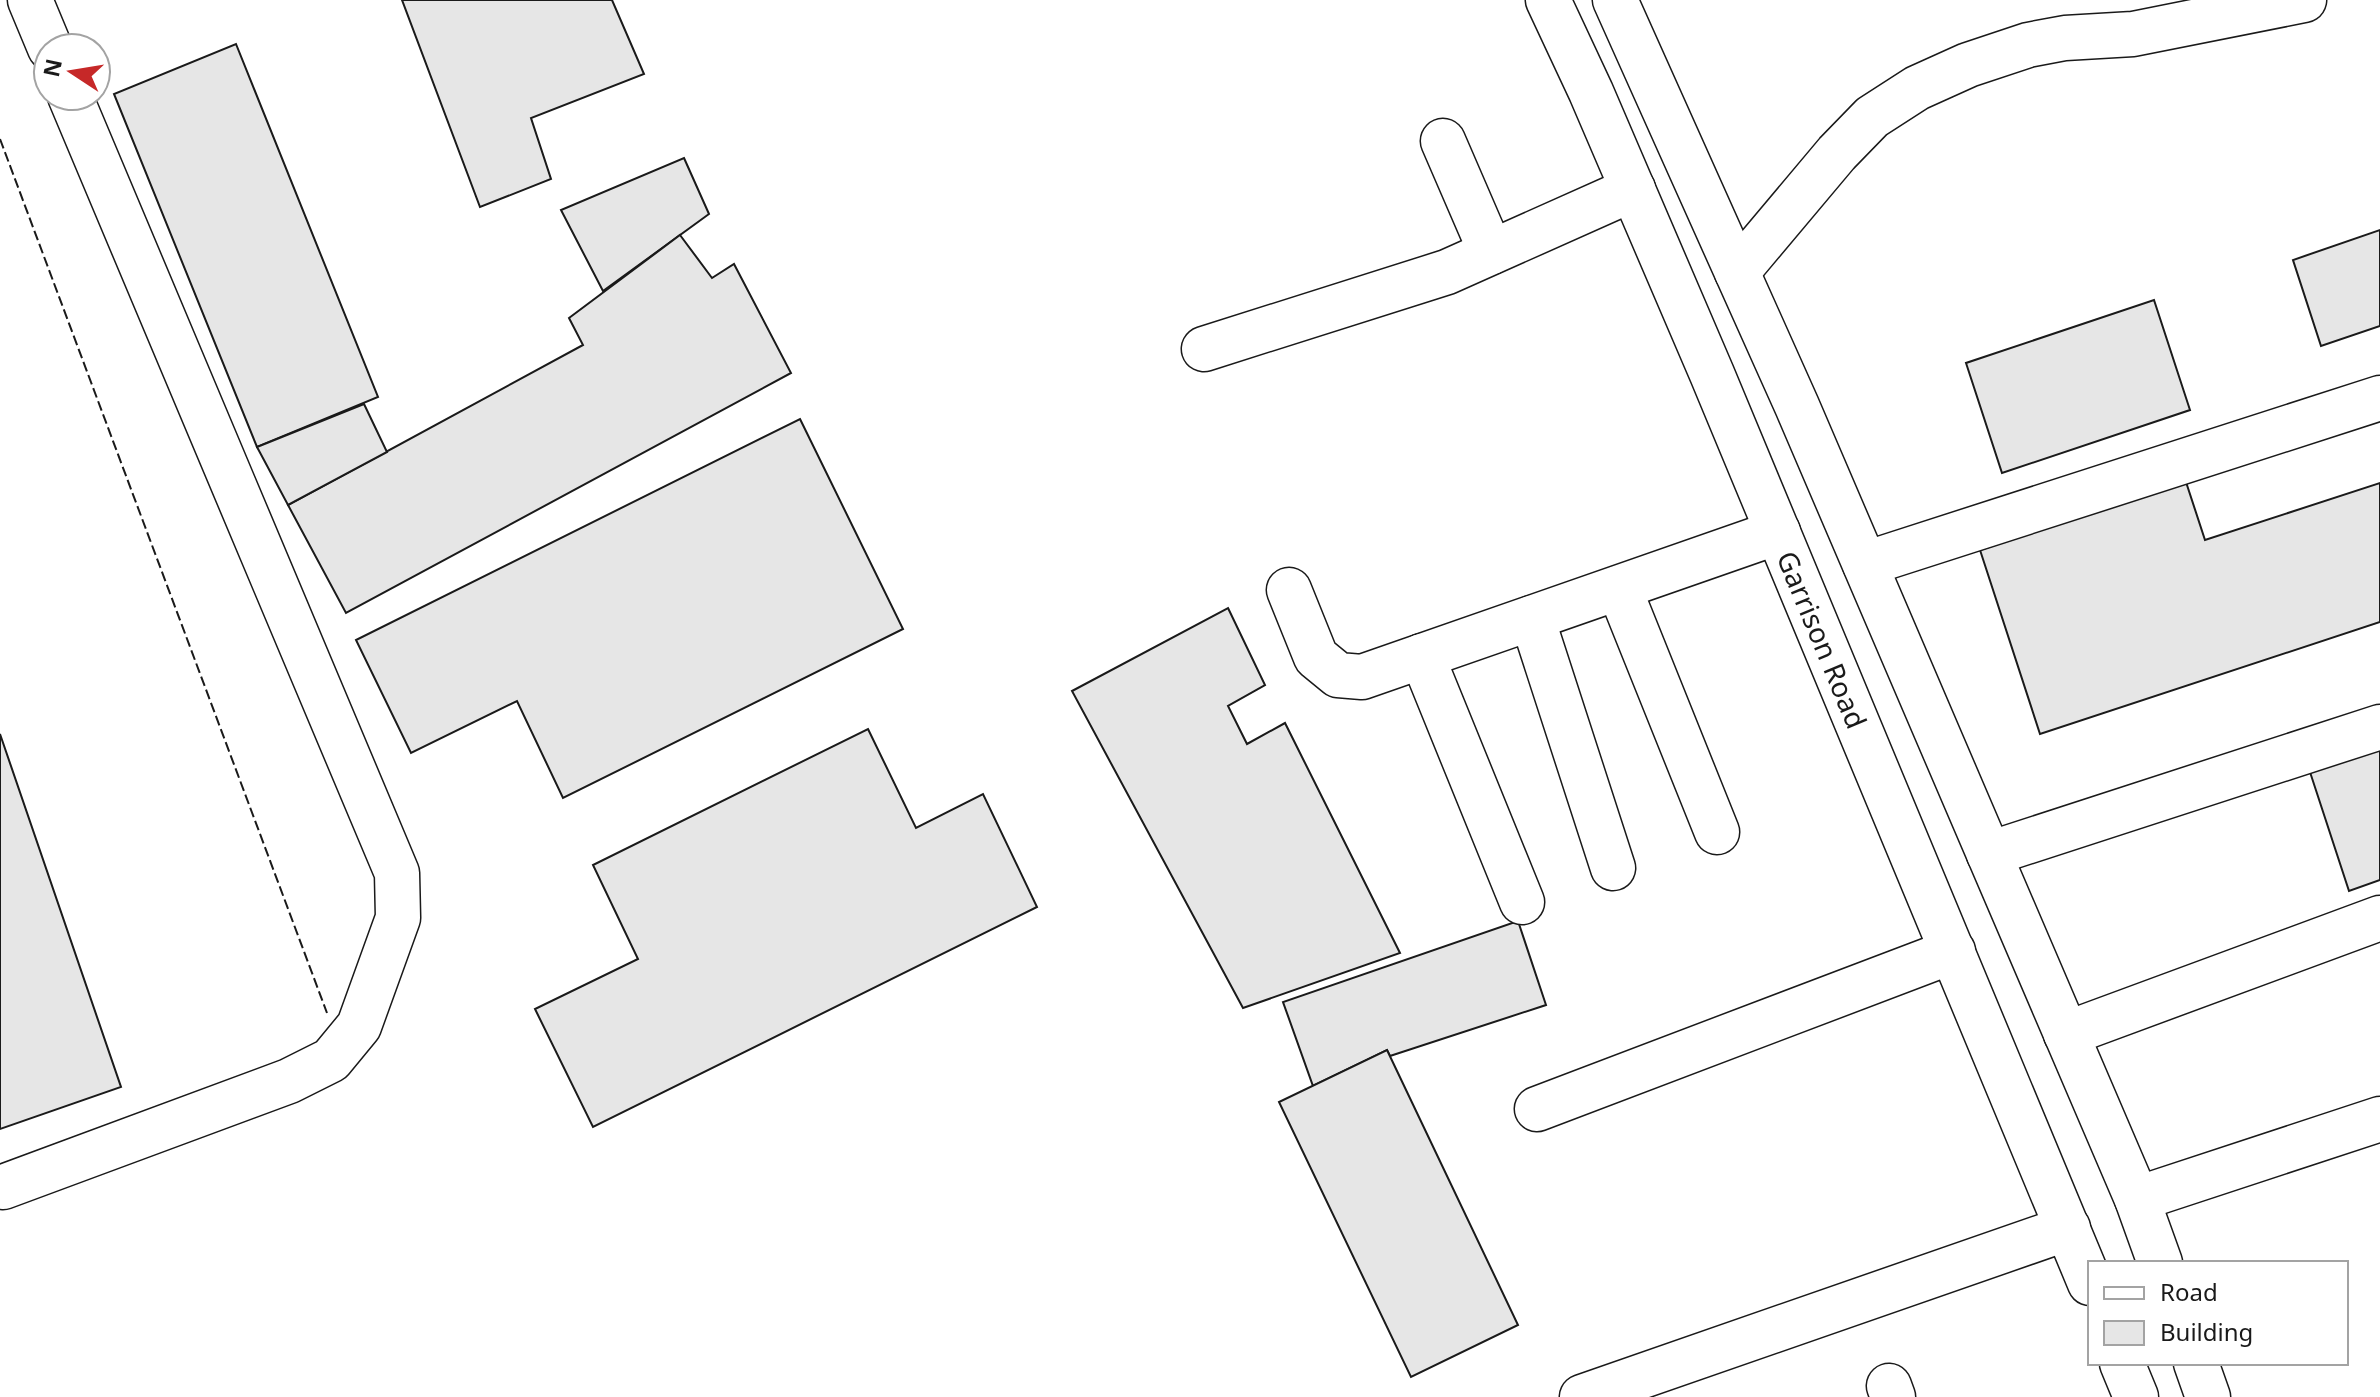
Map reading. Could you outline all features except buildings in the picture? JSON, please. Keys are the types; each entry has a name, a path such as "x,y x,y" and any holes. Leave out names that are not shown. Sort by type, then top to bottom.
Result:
{"main road":[{"path":"30,0 43,32"},
{"name":"Garrison Road","path":"1548,0 1633,189 1778,532 2088,1278"},
{"path":"1615,0 1865,564 2137,1199 2159,1261"},
{"path":"1737,272 1863,126 1917,88 1968,65 2028,45 2065,38 2133,34 2304,0"},
{"path":"3,1187 289,1081 331,1060 359,1026 398,918 397,873 77,112"},
{"path":"1443,141 1491,252"},
{"path":"1204,349 1447,272 1633,189"},
{"path":"1865,564 2380,398"},
{"path":"1289,590 1316,657 1338,675 1362,677 1778,532"},
{"path":"1619,588 1717,832"},
{"path":"1532,618 1613,868"},
{"path":"1422,656 1522,902"},
{"path":"1989,854 2380,727"},
{"path":"2066,1034 2380,918"},
{"path":"1537,1109 1953,951"},
{"path":"2137,1199 2380,1119"},
{"path":"1582,1397 2068,1228"},
{"path":"2123,1365 2136,1397"},
{"path":"2197,1365 2208,1397"}],"fence":[{"path":"0,139 327,1013"}]}
